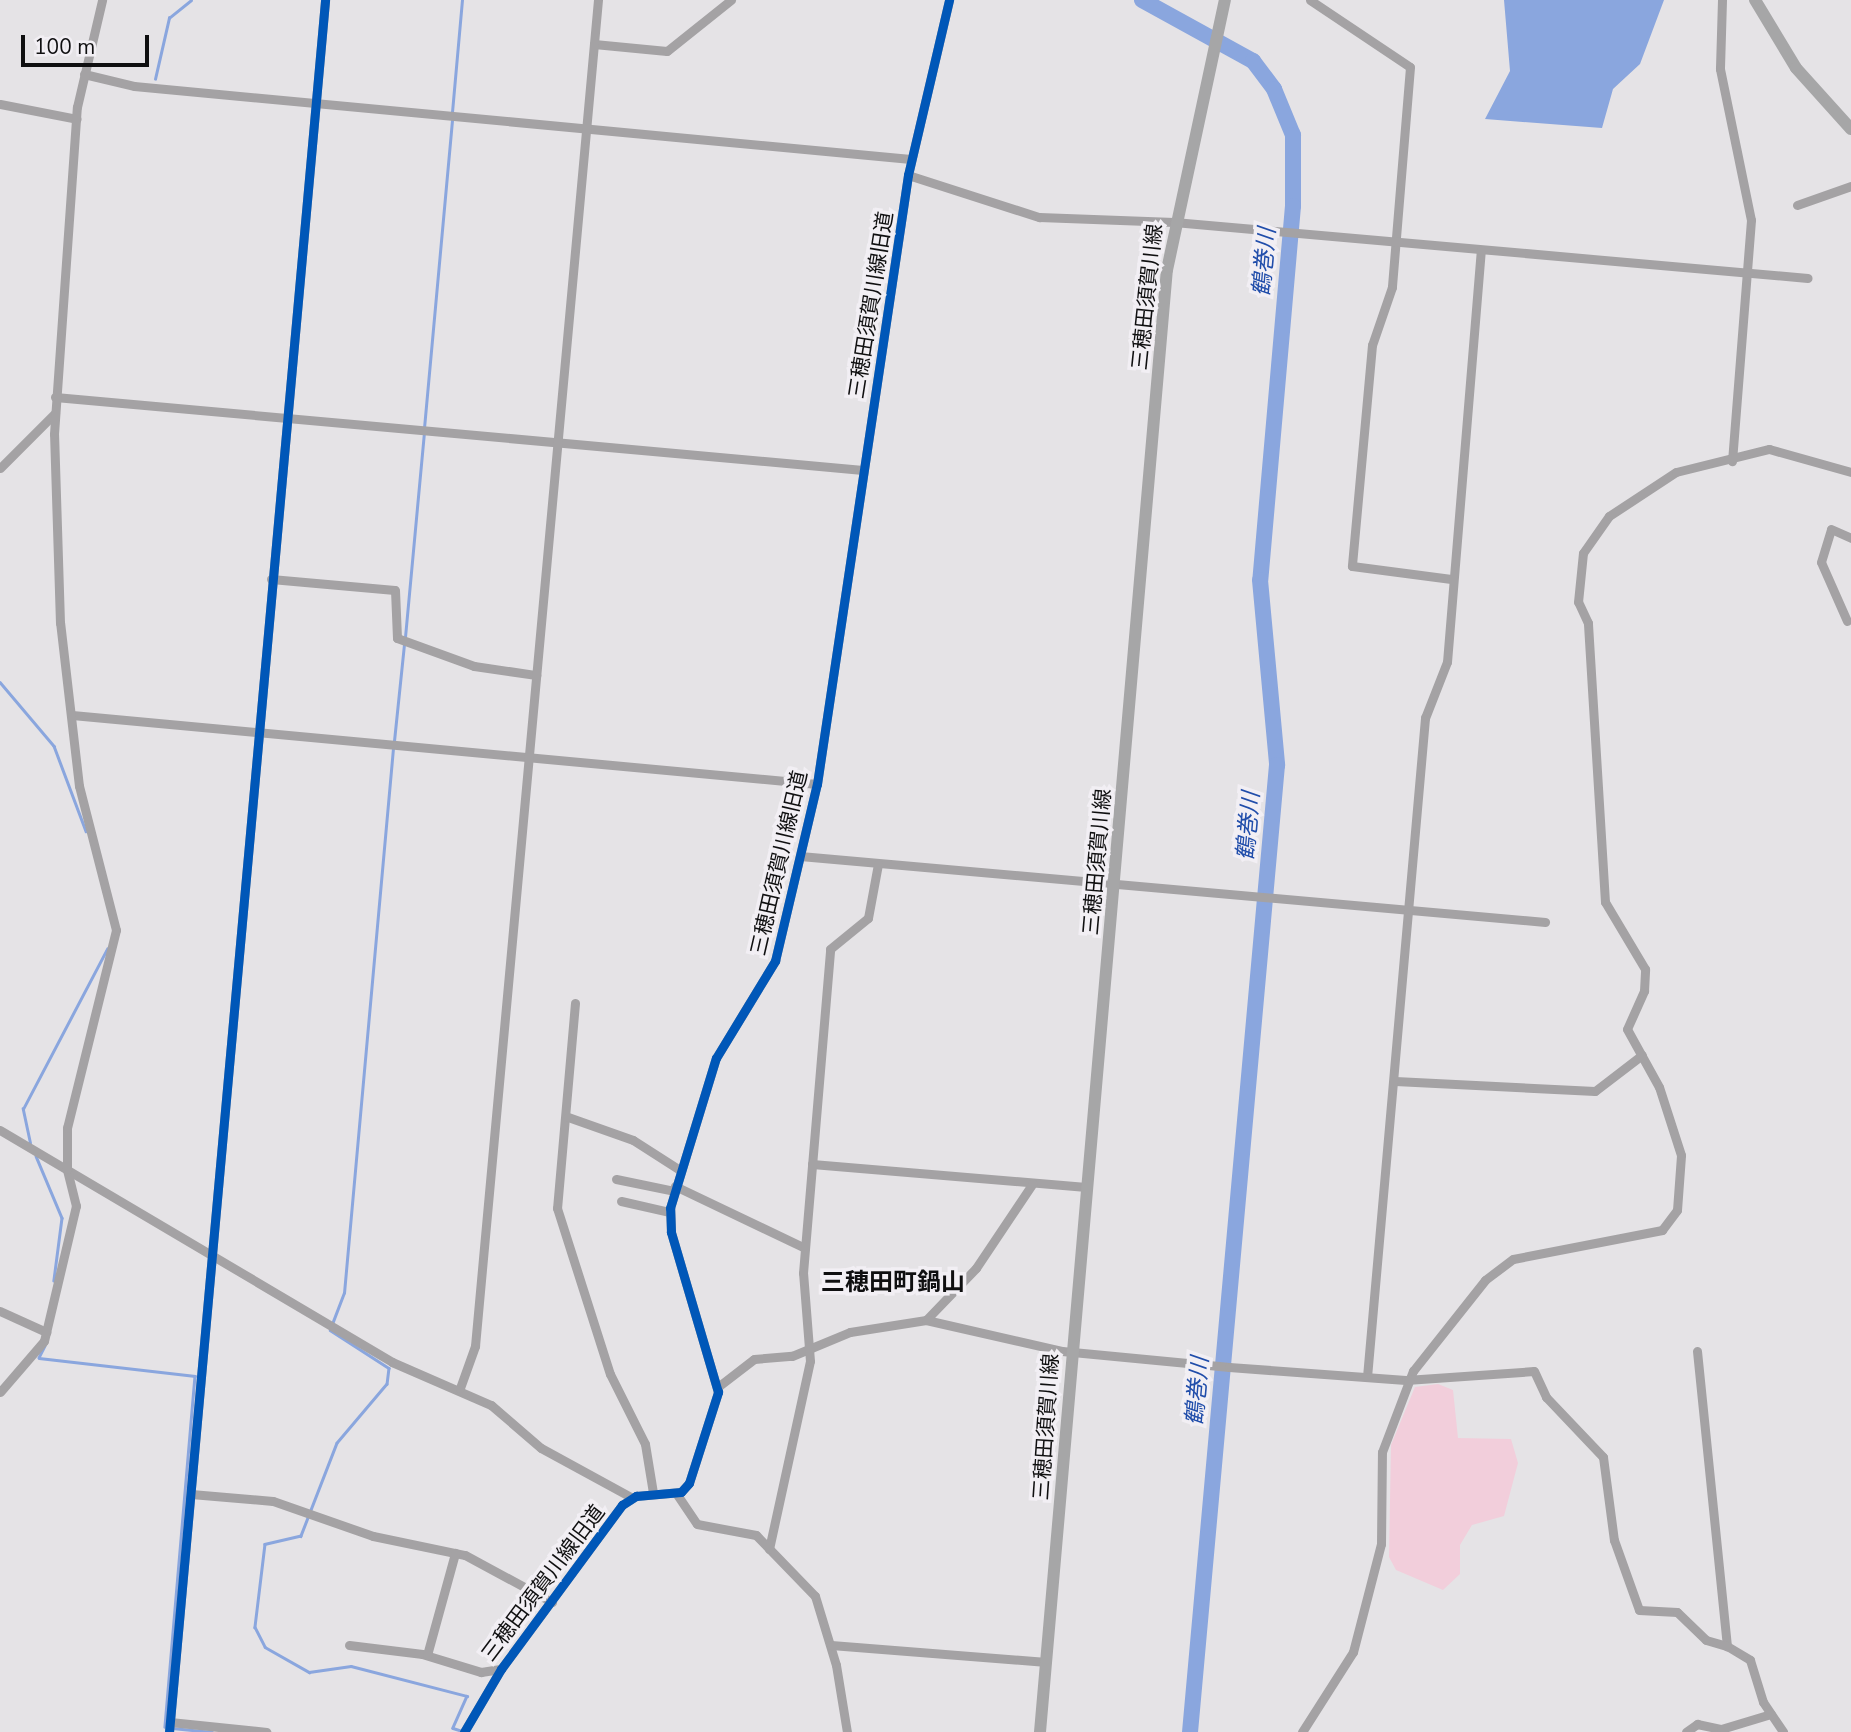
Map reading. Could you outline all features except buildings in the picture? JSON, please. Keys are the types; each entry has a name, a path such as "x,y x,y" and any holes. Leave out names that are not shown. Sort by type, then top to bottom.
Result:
{"main road":[{"name":"三穂田須賀川線","path":"1040,1732 1070,1351 1116,883 1174,222 1225,0"},
{"path":"1755,0 1796,68 1851,129"}],"street":[{"path":"0,1392 33,1359 46,1332 76,1206 66,1169 67,1128 116,924 83,805 60,623 55,413 77,119 84,74 102,0"},
{"path":"266,1732 169,1727 325,0"},
{"path":"460,1388 475,1346 598,0"},
{"path":"594,44 667,51 731,0"},
{"name":"三穂田須賀川線旧道","path":"719,1387 670,1212 674,1188 719,1050 769,979 817,784 908,175 949,0"},
{"path":"1310,0 1410,67 1391,294 1372,345 1352,565 1451,579"},
{"path":"1722,0 1720,69 1749,199 1732,461"},
{"path":"84,74 134,86 911,159"},
{"path":"0,104 77,119"},
{"path":"908,175 1020,214 1174,222 1808,278"},
{"path":"1797,205 1851,186"},
{"path":"1367,1377 1425,718 1445,674 1481,250"},
{"path":"55,397 863,470"},
{"path":"0,468 55,413"},
{"path":"1303,1732 1353,1652 1381,1544 1382,1451 1406,1380 1479,1286 1513,1259 1652,1233 1672,1222 1681,1155 1642,1055 1627,1026 1644,991 1645,969 1605,902 1588,623 1578,601 1578,567 1598,526 1658,479 1769,449 1851,472"},
{"path":"1847,621 1821,562 1831,529 1851,538"},
{"path":"271,579 395,590 397,638 474,666 536,675"},
{"path":"72,715 817,784"},
{"path":"800,856 1545,922"},
{"path":"769,1549 809,1348 805,1248 830,949 868,918 878,864"},
{"path":"575,1003 568,1118 557,1209 610,1374 645,1444 653,1493"},
{"path":"1395,1082 1595,1091 1642,1055"},
{"path":"568,1118 633,1140 680,1170"},
{"path":"0,1130 392,1362 460,1388 541,1448 631,1497"},
{"path":"812,1164 1086,1187"},
{"path":"616,1180 674,1188 805,1248"},
{"path":"926,1320 976,1268 1033,1182"},
{"path":"621,1201 670,1212"},
{"path":"0,1311 46,1332"},
{"path":"847,1732 831,1644 815,1596 750,1530 697,1524 676,1493 690,1483 719,1387 750,1361 809,1348 850,1332 926,1320 1070,1351 1229,1367 1406,1380 1534,1371 1542,1393 1603,1458 1614,1540 1639,1610 1677,1612 1706,1640 1727,1646 1750,1660 1771,1714 1783,1732"},
{"path":"1697,1351 1727,1646"},
{"name":"三穂田須賀川線旧道","path":"464,1732 501,1668 631,1497 676,1493"},
{"path":"191,1494 273,1501 373,1536 456,1553 513,1576 552,1602"},
{"path":"427,1655 456,1553"},
{"path":"831,1644 1046,1662"},
{"path":"349,1645 427,1655 481,1672 501,1668"},
{"path":"1685,1732 1697,1724 1721,1729 1771,1714"}],"shaded area":[{"path":"1438,1384 1453,1390 1458,1438 1511,1439 1518,1463 1504,1516 1472,1525 1460,1545 1460,1574 1443,1590 1396,1570 1389,1557 1391,1445 1415,1387"}],"water":[{"path":"1504,0 1664,0 1640,64 1613,89 1602,128 1485,119 1510,71"}],"waterway":[{"path":"155,79 169,18 191,0"},
{"path":"452,112 462,0"},
{"name":"鶴巻川","path":"1142,0 1253,61 1274,89 1293,135 1293,206 1260,580 1277,765 1190,1732"},
{"path":"424,428 452,119"},
{"path":"405,637 424,434"},
{"path":"394,741 404,644"},
{"path":"0,682 54,746 86,831"},
{"path":"332,1324 344,1293 393,748"},
{"path":"30,1143 23,1109 107,949"},
{"path":"36,1156 62,1218 54,1280"},
{"path":"330,1330 389,1368 387,1384 337,1443 301,1536 265,1544 255,1627 265,1647 309,1672 351,1666 467,1696 453,1728 462,1731"},
{"path":"45,1346 39,1358 195,1376 165,1727"},
{"path":"172,1728 212,1732"}],"cycle path":[{"path":"169,1732 325,0"},
{"path":"464,1732 501,1669 622,1505 636,1496 681,1492 689,1483 718,1392 671,1232 670,1208 716,1058 775,961 817,784 908,175 949,0"}],"district":[{"name":"三穂田町鍋山","path":"893,1283"}]}
